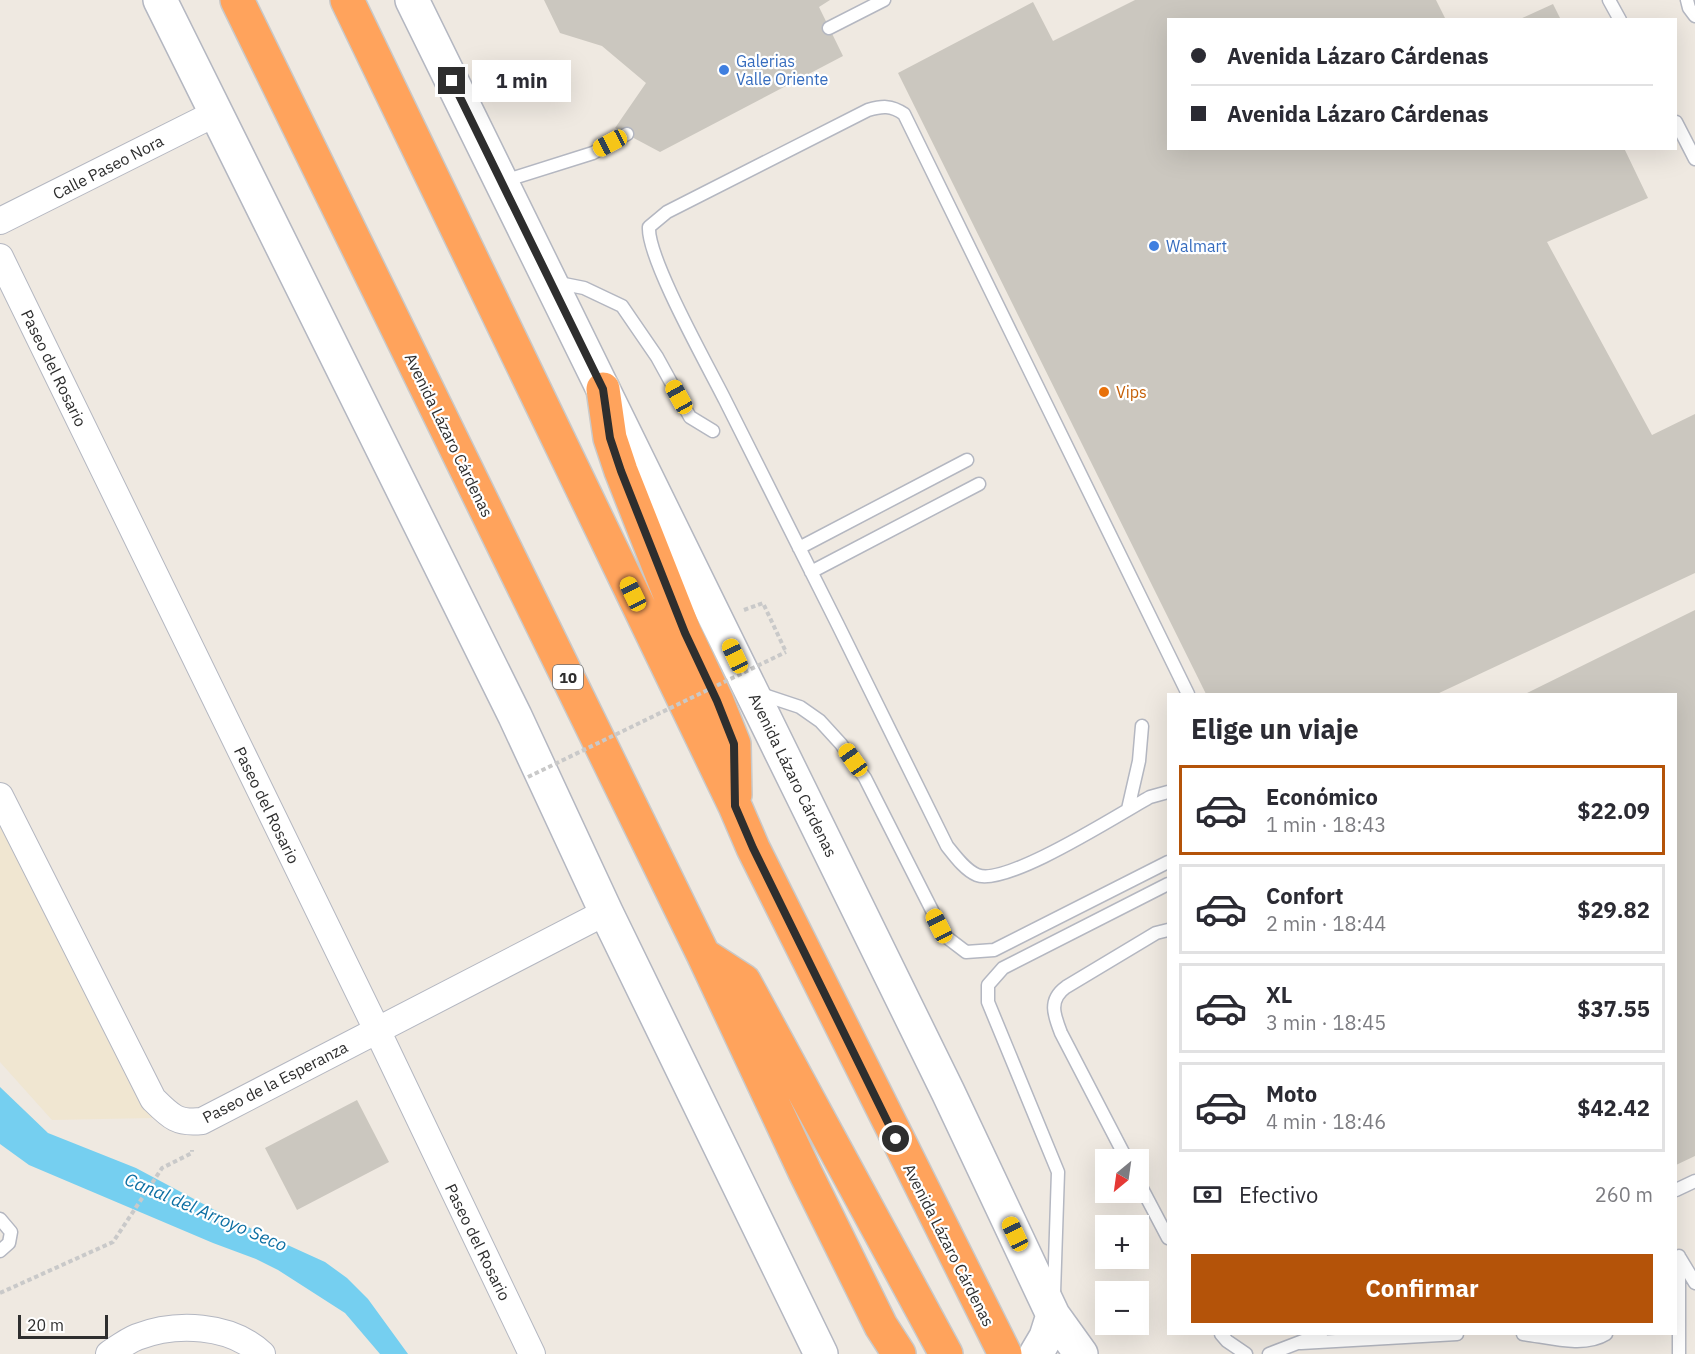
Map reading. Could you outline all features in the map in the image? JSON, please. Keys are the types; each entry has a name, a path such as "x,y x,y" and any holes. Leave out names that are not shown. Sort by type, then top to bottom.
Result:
{"highway":[{"name":"Avenida Lázaro Cárdenas","path":"237,0 703,954 805,1172 881,1326 899,1354"},
{"name":"Avenida Lázaro Cárdenas","path":"347,0 735,806 753,848 1005,1354"},
{"path":"603,389 610,438 621,471 685,633 717,701 734,744 735,806"},
{"path":"703,954 744,981 949,1350"}],"street":[{"path":"160,0 515,716 606,912 821,1354"},
{"name":"Avenida Lázaro Cárdenas","path":"412,0 718,620 948,1092 1053,1315 1081,1354"},
{"name":"Calle Paseo Nora","path":"0,221 216,113"},
{"name":"Paseo del Rosario","path":"0,257 377,1030 532,1354"},
{"name":"Paseo de la Esperanza","path":"0,796 153,1099 168,1113 185,1123 202,1121 606,912"},
{"path":"1036,1354 1046,1337 1053,1315"},
{"path":"109,1354 136,1338 165,1329 196,1328 225,1332 255,1347 262,1354"}],"lane":[{"path":"829,28 884,0"},
{"path":"1609,0 1619,18"},
{"path":"1687,0 1695,16"},
{"path":"1167,792 1150,797 1033,863 994,877 977,875 947,846 655,258 648,239 649,227 667,212 868,110 883,106 895,108 909,121 1188,693"},
{"path":"1677,124 1695,159"},
{"path":"503,182 592,153 627,134"},
{"path":"551,282 585,288 622,306 657,357 690,417 713,431"},
{"path":"799,548 967,460"},
{"path":"811,572 979,484"},
{"path":"752,691 800,707 820,721 841,744 865,777 945,936 966,952 994,950 1167,863"},
{"path":"1128,809 1139,761 1142,726"},
{"path":"1053,1315 1058,1172 988,1002 988,985 1003,968 1167,885"},
{"path":"1121,1149 1061,1033 1055,1017 1054,1000 1066,987 1156,933 1167,930"},
{"path":"1677,1189 1695,1180"},
{"path":"1149,1202 1167,1236"},
{"path":"0,1219 10,1232 9,1243 0,1251"},
{"path":"1677,1252 1695,1283"},
{"path":"1677,1252 1679,1354"},
{"path":"1222,1335 1232,1346 1246,1354"},
{"path":"1269,1354 1319,1335"},
{"path":"1301,1343 1437,1335"},
{"path":"1532,1335 1583,1341 1604,1335"}],"path":[{"path":"528,777 786,652 763,603 718,620"},
{"path":"0,1293 114,1242 162,1168 192,1153"}],"shaded area":[{"path":"0,825 153,1118 52,1120 0,1062"}],"water":[{"name":"Canal del Arroyo Seco","path":"0,1087 48,1133 136,1168 237,1222 325,1262 347,1278 368,1299 408,1354 380,1354 345,1313 278,1270 256,1259 29,1165 0,1144"}],"building":[{"name":"Galerias Valle Oriente","path":"544,0 830,0 819,7 843,56 660,152 615,128 646,83 602,46 560,33"},
{"path":"1135,0 1436,0 1445,18 1167,18 1167,150 1625,150 1648,198 1547,242 1652,435 1695,414 1695,573 1439,693 1206,693 898,73 1033,2 1053,41"},
{"path":"1553,4 1560,18 1522,18"},
{"path":"1695,610 1695,1156 1677,1165 1677,693 1527,693"},
{"path":"357,1100 389,1162 297,1210 265,1148"}],"place":[{"name":"Galerias Valle Oriente","path":"724,70"},
{"name":"Walmart","path":"1154,246"},
{"name":"Vips","path":"1104,392"}],"route":[{"path":"452,81 603,389 610,438 621,471 685,633 717,701 734,744 735,806 753,848 896,1139"}]}
